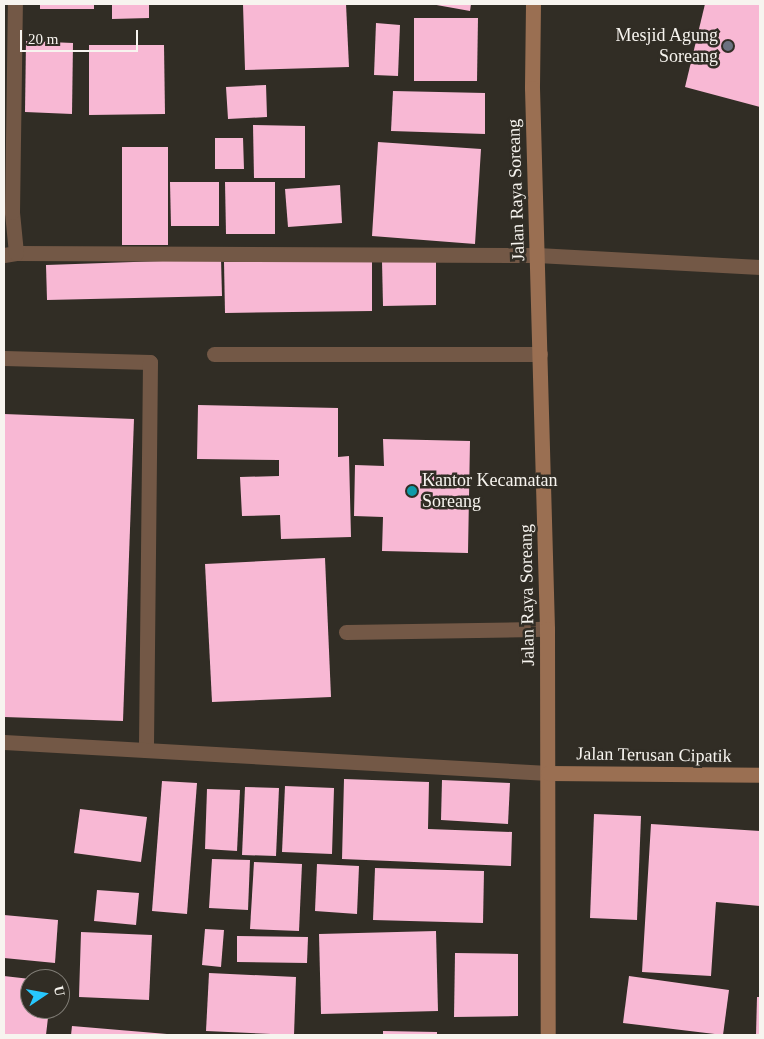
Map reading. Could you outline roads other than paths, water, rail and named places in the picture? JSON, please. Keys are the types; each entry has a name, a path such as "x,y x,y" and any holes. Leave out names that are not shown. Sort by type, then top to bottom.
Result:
{"main road":[{"name":"Jalan Raya Soreang","path":"533,4 532,88 548,629 548,1035"},
{"name":"Jalan Terusan Cipatik","path":"548,772 760,775"}],"street":[{"path":"15,4 10,254 537,255 760,266"},
{"path":"214,354 540,354"},
{"path":"4,358 150,362 146,750"},
{"path":"346,632 548,629"},
{"path":"4,742 548,772"}],"place":[{"name":"Mesjid Agung Soreang","path":"728,46"},
{"name":"Kantor Kecamatan Soreang","path":"412,491"}]}
